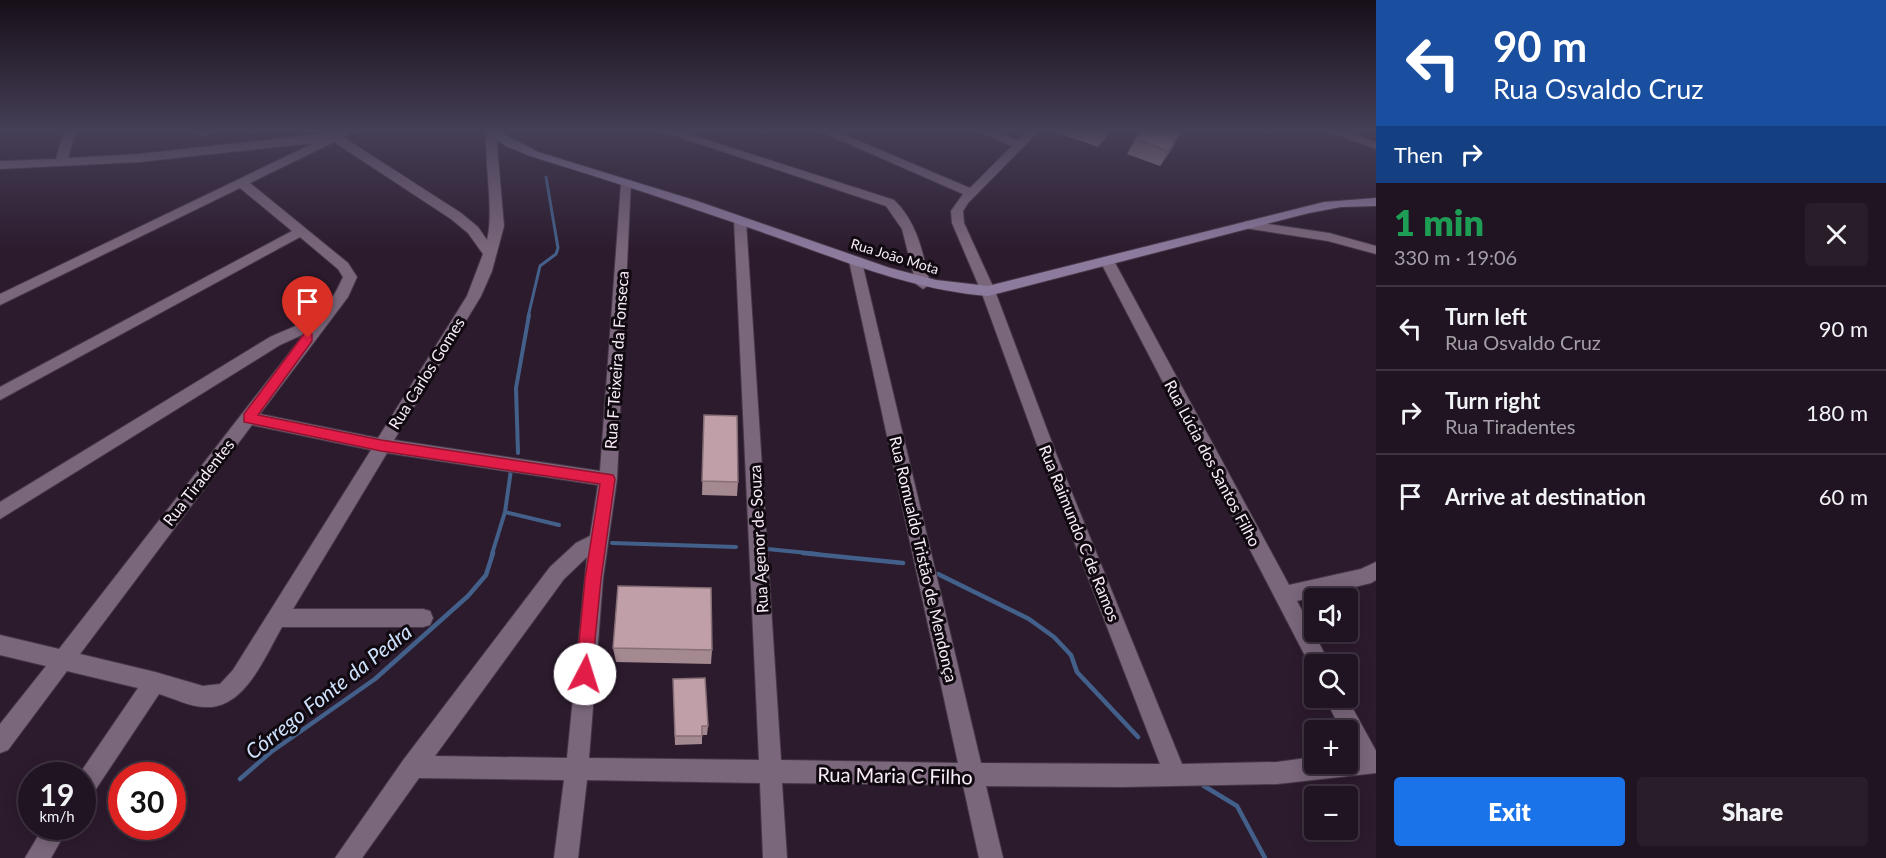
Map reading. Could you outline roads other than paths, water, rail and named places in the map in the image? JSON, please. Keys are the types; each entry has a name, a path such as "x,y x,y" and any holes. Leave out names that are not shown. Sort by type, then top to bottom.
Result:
{"main road":[{"name":"Rua João Mota","path":"587,170 740,220 923,284 960,290 988,291 1249,225 1295,210 1351,201 1376,202"}],"street":[{"path":"0,300 270,170"},
{"path":"386,170 456,216 473,230 490,254"},
{"name":"Rua Carlos Gomes","path":"155,682 203,697 216,696 227,691 240,677 474,296 490,254 497,226 491,170"},
{"path":"788,170 890,203 899,210 906,223 923,284"},
{"path":"917,170 972,193"},
{"name":"Rua Raimundo C de Ramos","path":"995,170 963,201 957,211 958,224 988,291 1049,456 1175,773"},
{"name":"Rua F Teixeira da Fonseca","path":"566,858 577,770 598,541 608,479 627,183"},
{"name":"Rua Tiradentes","path":"0,742 60,660 248,418 320,321 344,294 350,277 333,255 299,232 243,184"},
{"name":"Rua Agenor de Souza","path":"740,220 776,858"},
{"path":"1249,225 1329,237 1376,250"},
{"path":"0,394 299,232"},
{"name":"Rua Romualdo Tristão de Mendonça","path":"856,261 991,858"},
{"name":"Rua Lúcia dos Santos Filho","path":"1107,261 1315,654"},
{"path":"0,511 274,341 320,321"},
{"path":"248,418 381,445 608,479"},
{"path":"347,858 360,848 412,767 557,573 583,549 598,541"},
{"path":"1285,595 1364,577 1376,572"},
{"path":"277,618 423,618"},
{"path":"0,645 155,682 96,769"},
{"path":"1342,708 1372,762"},
{"name":"Rua Maria C Filho","path":"412,767 974,776 1122,776 1175,773 1277,773 1372,762"},
{"path":"37,858 49,840"}],"waterway":[{"name":"Córrego Fonte da Pedra","path":"528,317 540,266 556,254 558,248 546,177"},
{"name":"Córrego Fonte da Pedra","path":"518,453 516,388 529,315"},
{"name":"Córrego Fonte da Pedra","path":"505,512 511,470"},
{"name":"Córrego Fonte da Pedra","path":"492,554 505,512"},
{"path":"505,512 559,525"},
{"path":"612,543 736,547"},
{"path":"767,549 818,554"},
{"name":"Córrego Fonte da Pedra","path":"240,779 271,752 375,679 468,596 486,575 493,553"},
{"path":"803,553 903,563"},
{"path":"938,574 1029,619 1054,637 1071,655 1077,672 1138,737"},
{"path":"1204,786 1237,806 1265,858"}]}
